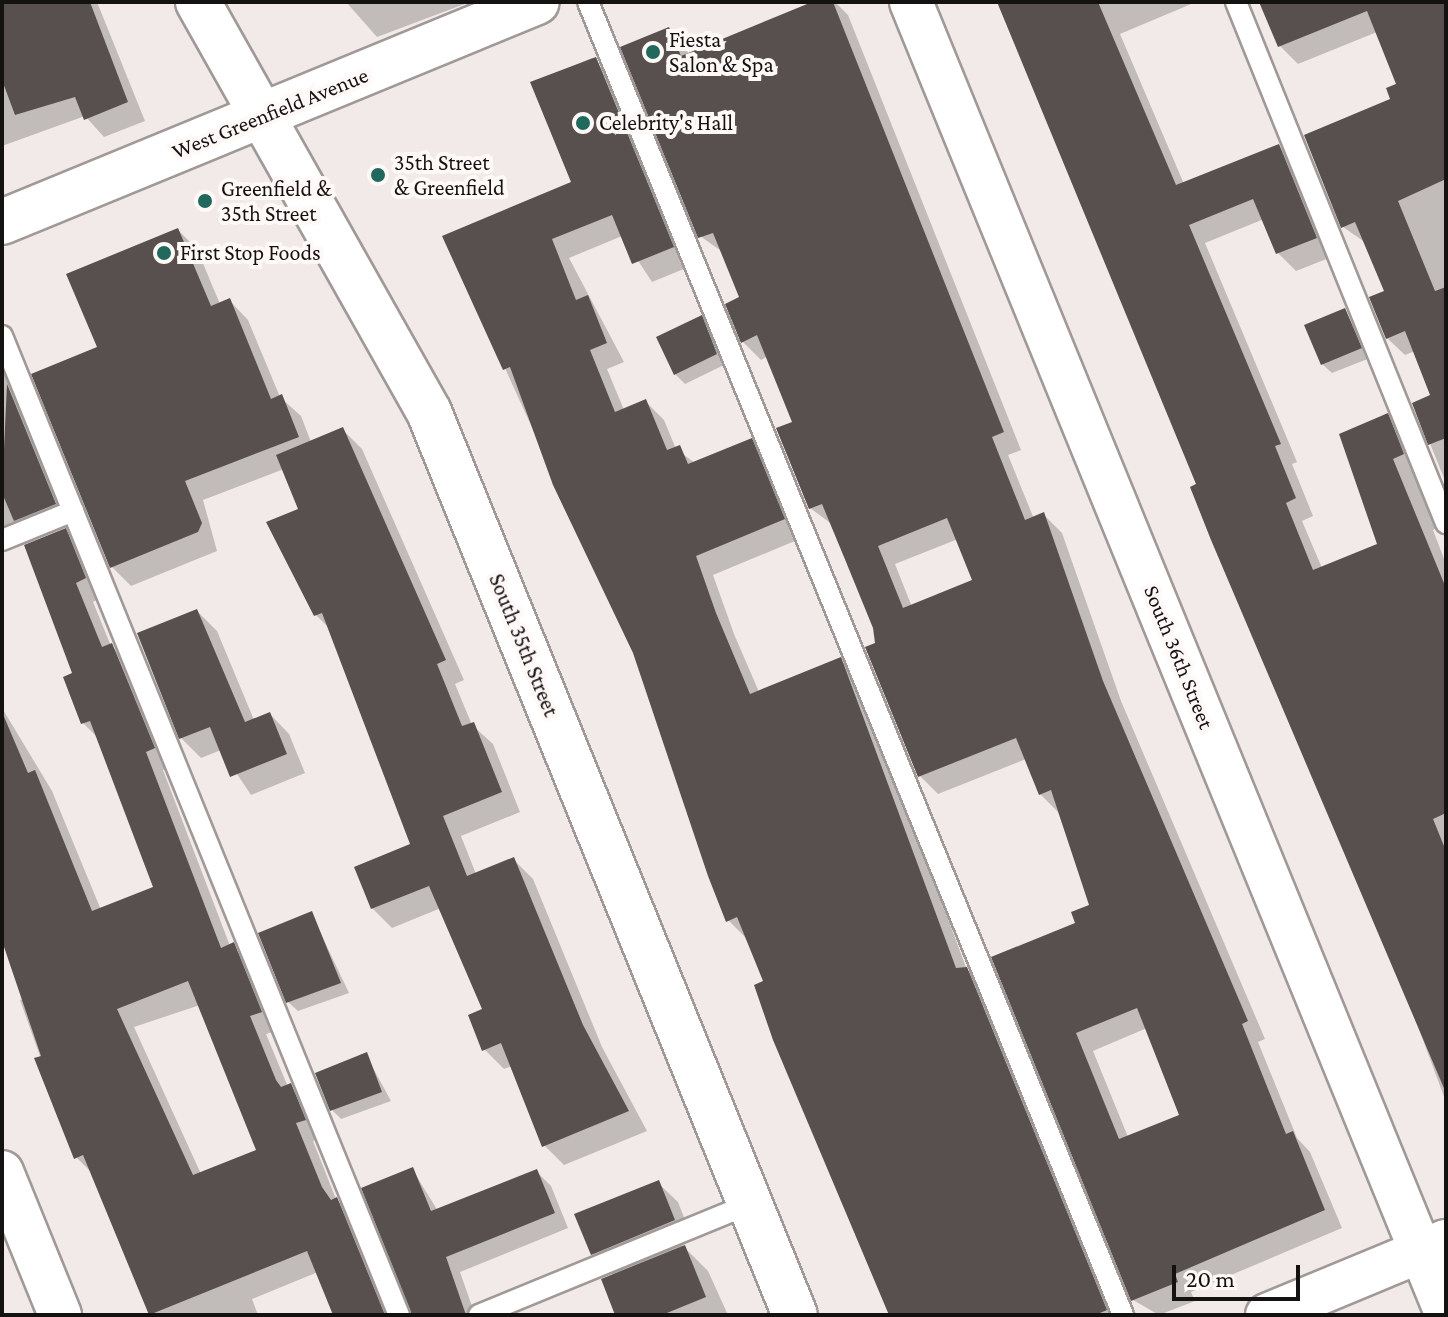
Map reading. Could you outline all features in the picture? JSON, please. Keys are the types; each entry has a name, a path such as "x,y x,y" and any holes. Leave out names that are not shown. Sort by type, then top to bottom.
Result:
{"main road":[{"name":"South 35th Street","path":"198,2 266,114 429,412 795,1315"},
{"name":"West Greenfield Avenue","path":"2,222 537,2"}],"street":[{"name":"South 36th Street","path":"911,2 1434,1246 1446,1313"},
{"path":"2,1172 60,1315"},
{"path":"1267,1315 1434,1246"}],"lane":[{"path":"588,2 1123,1315"},
{"path":"1236,2 1446,523"},
{"path":"2,336 399,1315"},
{"path":"2,540 73,511"},
{"path":"479,1315 752,1203"}],"building":[{"path":"2,2 90,2 128,102 84,120 75,97 15,115 2,80"},
{"path":"812,2 833,2 1004,432 992,437 1025,520 1044,512 1103,681 1248,1021 1242,1024 1286,1134 1293,1131 1325,1210 1175,1274 1178,1282 1131,1301 991,957 1075,923 1071,912 1089,905 1051,790 1039,795 1016,738 918,777 865,647 875,643 873,628 822,504 809,509 776,428 792,422 757,335 741,343 725,304 739,297 713,233 698,238 620,47 669,27 681,56","holes":["947,518 972,580 903,608 878,546","1137,1008 1179,1115 1119,1139 1076,1033"]},
{"path":"997,2 1098,2 1176,185 1279,144 1317,238 1276,254 1253,199 1189,225 1281,444 1275,446 1296,498 1286,503 1313,570 1377,544 1339,434 1388,413 1404,454 1393,459 1446,588 1446,813 1433,819 1446,851 1446,1093 1211,540 1190,487 1196,484"},
{"path":"1259,2 1446,2 1446,179 1398,201 1435,291 1446,287 1446,438 1428,445 1412,403 1430,395 1405,331 1386,339 1369,297 1384,291 1355,222 1341,228 1304,135 1390,99 1386,88 1396,84 1367,11 1278,47"},
{"path":"596,57 674,247 632,264 612,215 552,239 576,300 588,295 607,343 590,350 615,412 646,399 667,450 680,445 688,464 752,438 785,519 696,556 716,613 750,694 841,657 956,968 967,967 1107,1310 1095,1315 889,1315 773,1040 754,985 763,981 737,917 726,922 708,876 633,653 553,485 510,367 503,370 442,236 571,182 530,82"},
{"path":"178,228 211,306 230,298 271,399 282,394 299,437 185,481 202,523 198,532 110,568 31,374 97,347 66,274"},
{"path":"1345,308 1362,348 1321,365 1304,325"},
{"path":"702,315 717,354 674,375 656,337"},
{"path":"7,384 56,504 14,521 2,493"},
{"path":"343,427 446,660 437,664 462,726 474,722 502,792 443,816 467,876 514,857 583,1025 629,1111 542,1147 501,1043 482,1051 468,1015 482,1009 429,886 371,909 354,867 410,844 322,613 314,616 266,522 298,509 276,455"},
{"path":"66,528 86,578 76,583 102,647 112,643 155,748 146,752 221,948 234,942 262,1012 250,1016 276,1080 281,1087 291,1083 306,1120 296,1123 322,1187 331,1200 337,1197 385,1315 333,1315 307,1251 149,1315 83,1155 74,1159 34,1058 41,1056 2,941 2,712 28,773 35,770 92,911 153,887 90,721 81,724 63,677 72,673 24,545","holes":["188,981 256,1150 193,1175 117,1009"]},
{"path":"197,609 245,722 270,712 287,754 230,777 210,727 179,739 137,633"},
{"path":"312,911 341,983 286,1003 258,933"},
{"path":"367,1052 382,1092 330,1111 315,1073"},
{"path":"413,1167 431,1211 537,1169 555,1213 446,1257 466,1315 412,1315 361,1188"},
{"path":"659,1180 675,1220 591,1255 574,1214"},
{"path":"685,1245 706,1297 662,1315 615,1315 601,1279"}],"place":[{"name":"Fiesta Salon & Spa","path":"653,52"},
{"name":"Celebrity's Hall","path":"583,123"},
{"name":"35th Street & Greenfield","path":"378,175"},
{"name":"Greenfield & 35th Street","path":"205,201"},
{"name":"First Stop Foods","path":"164,253"}]}
